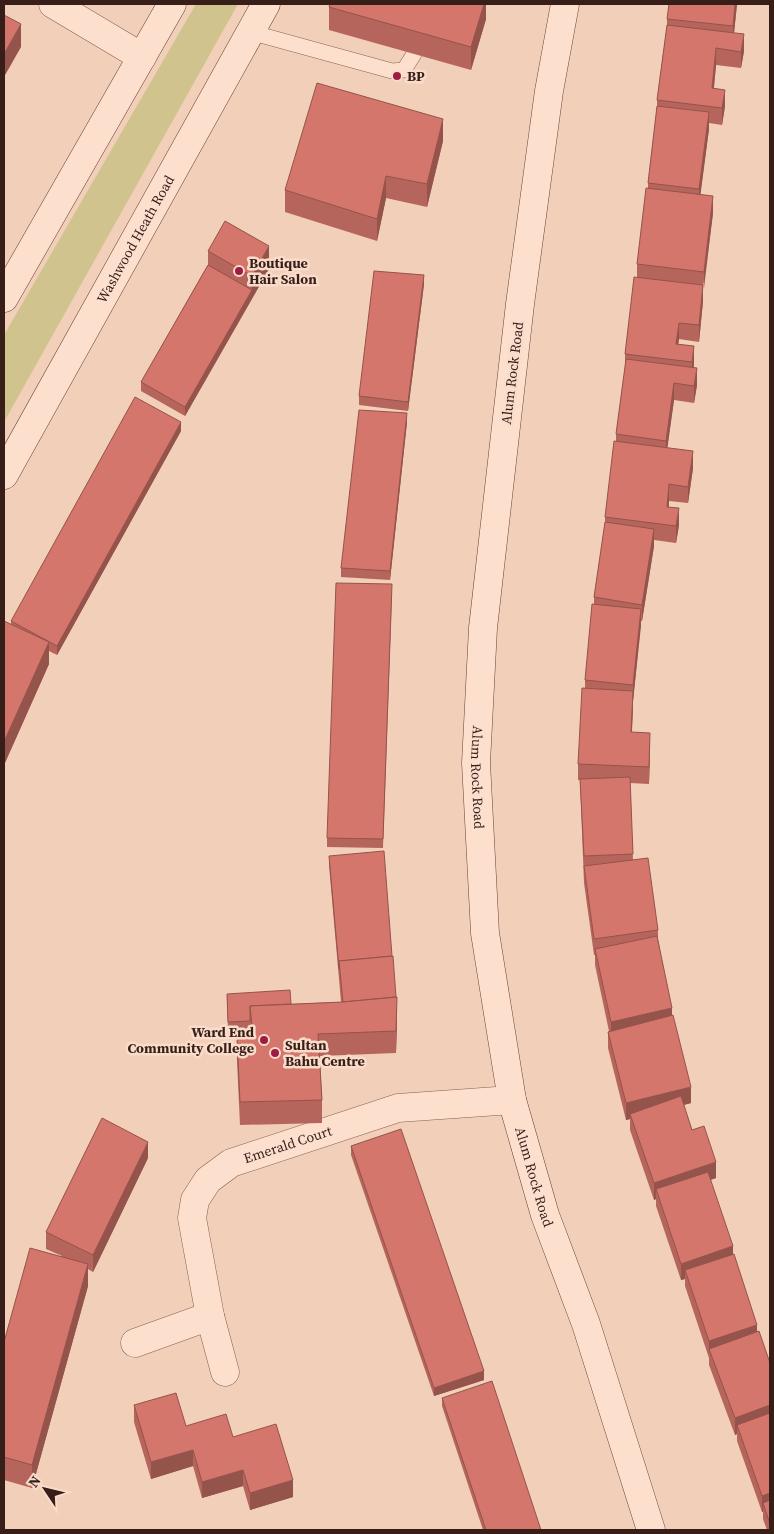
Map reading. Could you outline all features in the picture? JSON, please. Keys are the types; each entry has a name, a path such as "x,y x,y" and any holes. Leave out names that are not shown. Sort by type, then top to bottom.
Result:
{"street":[{"path":"53,4 142,57"},
{"path":"4,298 172,4"},
{"name":"Washwood Heath Road","path":"4,475 266,4"},
{"name":"Alum Rock Road","path":"565,4 549,91 520,304 483,628 476,763 486,934 512,1100 545,1214 586,1324 651,1530"},
{"name":"Emerald Court","path":"225,1372 210,1316 192,1218 195,1200 208,1180 231,1163 398,1108 512,1100"},
{"path":"135,1343 210,1316"}],"lane":[{"path":"250,32 392,70 404,70 414,54"}],"shaded area":[{"path":"196,4 238,4 4,422 4,335"}],"building":[{"path":"330,4 484,4 471,47 329,7"},
{"path":"669,4 735,4 733,26 667,19"},
{"path":"4,15 21,24 4,54"},
{"path":"667,25 744,34 741,52 716,48 712,88 725,90 722,108 657,100"},
{"path":"317,83 443,119 427,184 386,176 377,219 285,190"},
{"path":"657,106 709,112 699,189 648,183"},
{"path":"646,188 713,196 704,272 637,264"},
{"path":"225,221 269,246 252,276 208,251"},
{"path":"208,265 252,290 185,407 141,382"},
{"path":"374,271 424,275 408,402 359,396"},
{"path":"634,277 703,285 699,325 679,323 676,344 694,346 692,362 625,354"},
{"path":"626,359 697,368 694,386 674,383 666,441 616,434"},
{"path":"135,397 181,422 57,646 11,621"},
{"path":"359,410 407,413 390,571 341,568"},
{"path":"614,441 693,451 688,487 669,484 667,507 679,508 676,526 605,517"},
{"path":"605,522 654,529 642,605 594,597"},
{"path":"336,583 392,584 383,839 327,838"},
{"path":"592,604 641,609 633,685 585,680"},
{"path":"4,621 49,642 4,742"},
{"path":"582,688 633,691 631,732 650,733 649,767 578,764"},
{"path":"630,777 633,854 584,856 580,779"},
{"path":"384,851 392,956 339,961 339,969 329,856"},
{"path":"648,858 658,930 594,939 584,866"},
{"path":"657,936 672,1008 611,1022 595,949"},
{"path":"393,956 396,997 343,1002 339,961"},
{"path":"290,990 291,1004 250,1006 250,1021 228,1022 227,994"},
{"path":"397,997 396,1031 318,1034 322,1100 240,1102 237,1038 253,1035 250,1006 343,1002"},
{"path":"673,1015 691,1087 626,1103 608,1032"},
{"path":"681,1096 692,1130 704,1126 716,1162 654,1183 630,1114"},
{"path":"102,1118 148,1142 93,1255 46,1232"},
{"path":"401,1129 484,1371 434,1388 351,1146"},
{"path":"708,1172 733,1246 681,1264 656,1189"},
{"path":"30,1248 88,1264 32,1465 4,1457 4,1342"},
{"path":"734,1254 757,1325 709,1341 685,1270"},
{"path":"759,1331 770,1363 770,1405 735,1418 709,1349"},
{"path":"492,1381 541,1530 486,1530 442,1398"},
{"path":"176,1393 186,1426 226,1414 233,1437 276,1424 293,1480 250,1493 243,1470 202,1482 193,1450 151,1462 134,1405"},
{"path":"770,1413 770,1493 762,1496 737,1425"},
{"path":"770,1500 770,1524 763,1503"}],"place":[{"name":"BP","path":"397,76"},
{"name":"Boutique Hair Salon","path":"239,271"},
{"name":"Ward End Community College","path":"264,1040"},
{"name":"Sultan Bahu Centre","path":"275,1053"}]}
